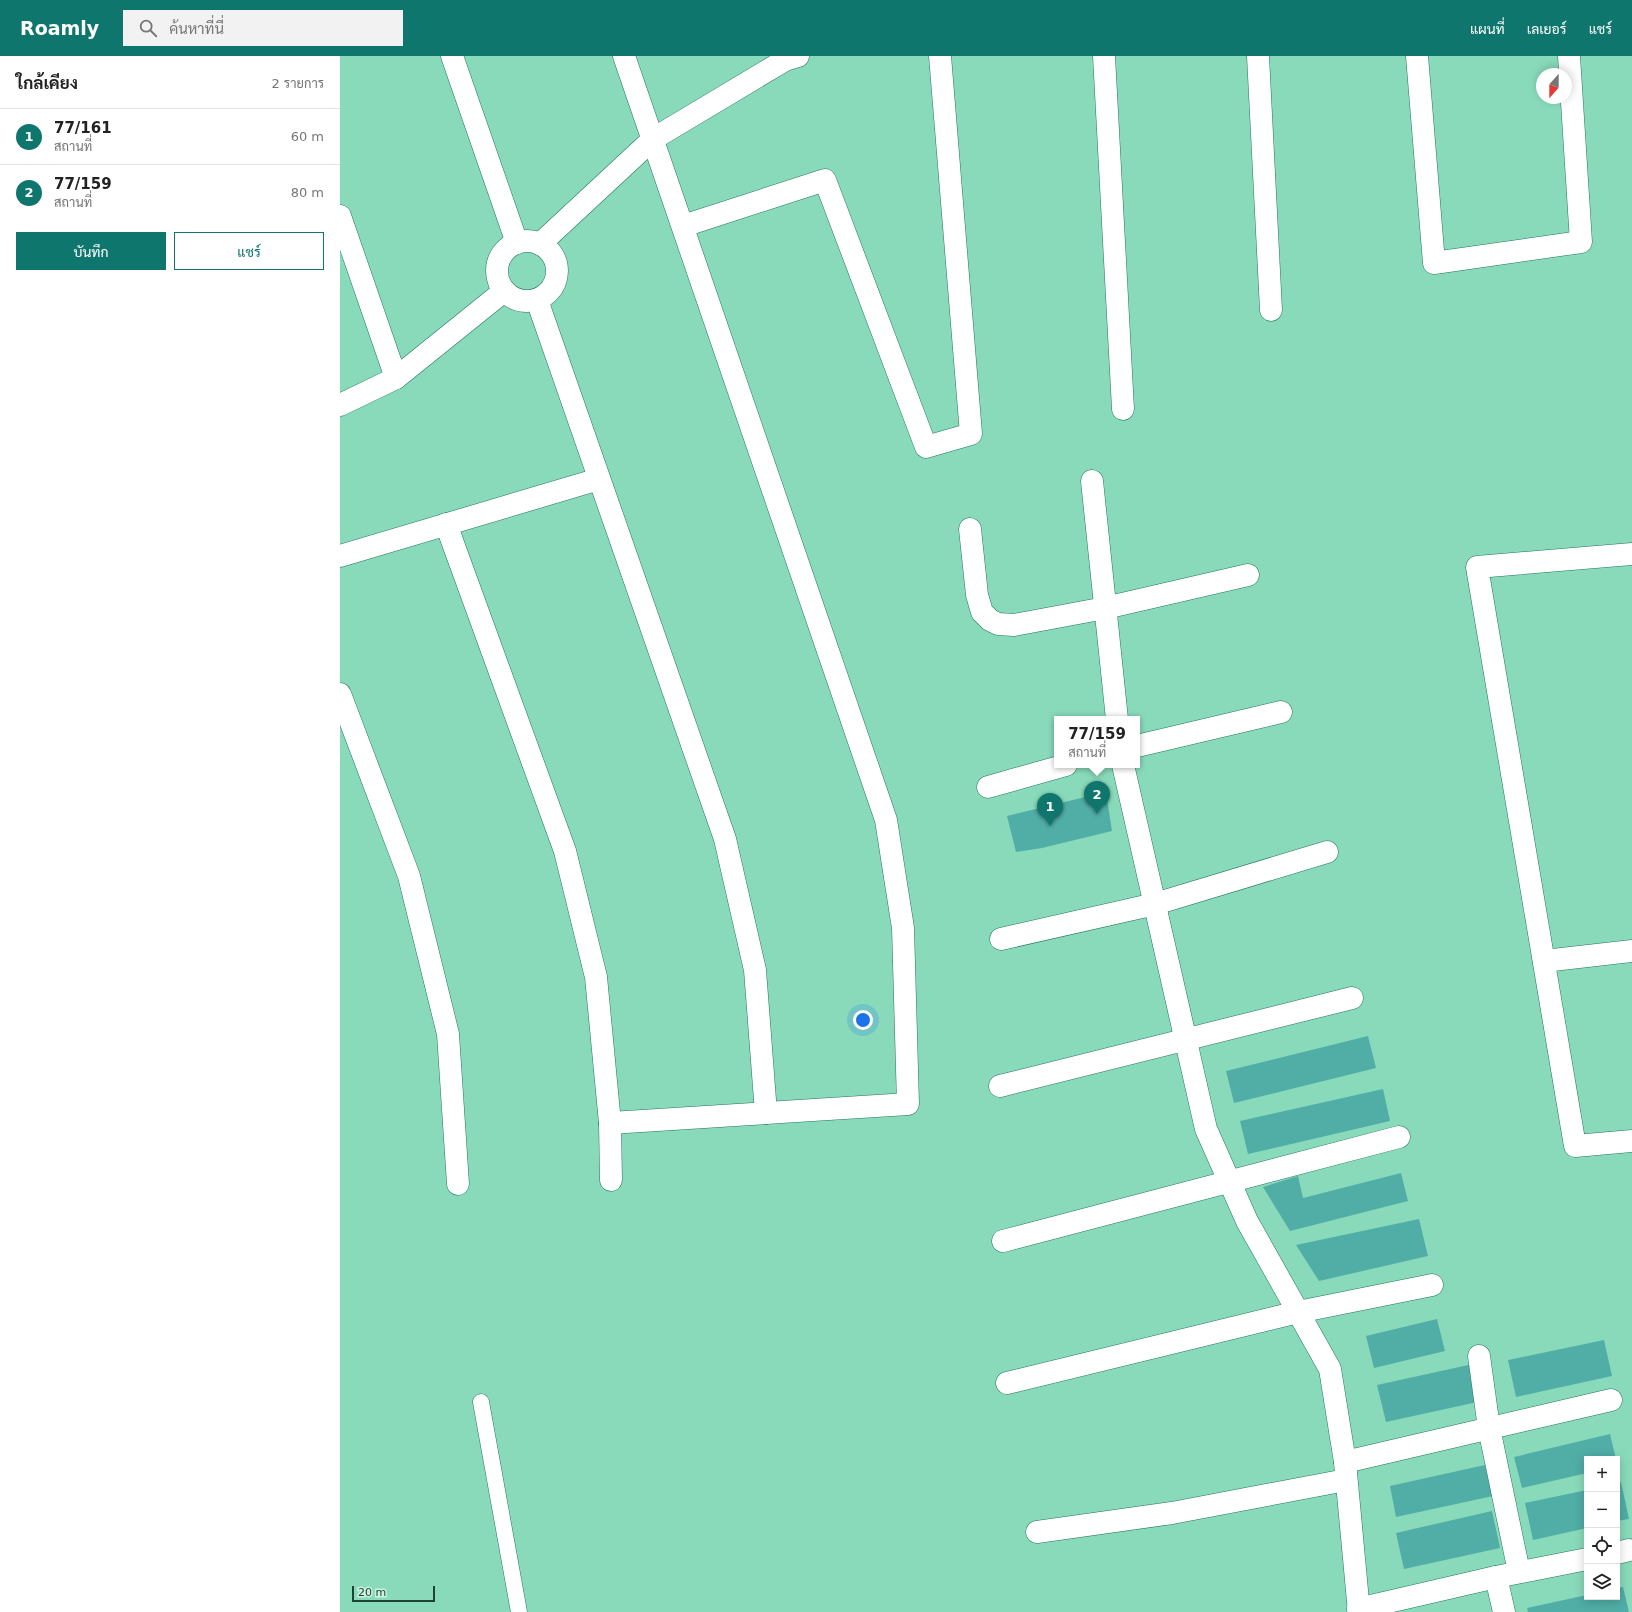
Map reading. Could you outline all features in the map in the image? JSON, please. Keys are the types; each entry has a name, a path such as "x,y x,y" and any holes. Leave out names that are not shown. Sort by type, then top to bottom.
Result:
{"street":[{"path":"452,56 517,243"},
{"path":"610,1123 908,1104 903,928 886,820 624,56"},
{"path":"683,226 825,180 926,447 971,434 940,56"},
{"path":"1104,56 1124,409"},
{"path":"1258,56 1271,310"},
{"path":"1417,56 1434,263 1581,242 1568,56"},
{"path":"540,244 653,139 789,57"},
{"path":"340,216 396,378"},
{"path":"529,242 540,244 549,251 555,262 557,273 554,285 547,294 537,300 525,301 514,298 504,291 498,281 497,270 500,258 507,249 517,243 529,242"},
{"path":"340,405 396,378 504,291"},
{"path":"537,300 725,839 755,970 766,1114"},
{"path":"340,556 599,479"},
{"path":"1092,481 1117,716"},
{"path":"446,524 565,851 596,977 610,1123 611,1180"},
{"path":"970,529 978,595 982,612 990,620 998,624 1014,625 1105,608 1248,575"},
{"path":"1632,554 1477,567 1575,1146 1632,1141"},
{"path":"340,694 409,876 448,1034 458,1184"},
{"path":"1140,745 1281,712"},
{"path":"988,787 1055,768"},
{"path":"1124,768 1206,1129 1248,1221 1330,1369 1346,1471 1358,1610 1496,1577 1584,1560"},
{"path":"1001,939 1155,904 1327,852"},
{"path":"1544,961 1632,951"},
{"path":"1000,1086 1186,1041 1352,998"},
{"path":"1003,1241 1399,1137"},
{"path":"1007,1382 1298,1312 1432,1285"},
{"path":"1479,1356 1489,1428 1520,1572"},
{"path":"1037,1532 1172,1514 1346,1471 1489,1428 1612,1400"},
{"path":"1496,1577 1504,1612"}],"lane":[{"path":"481,1402 519,1612"}],"building":[{"path":"1106,792 1112,831 1042,848 1016,852 1007,816"},
{"path":"1368,1036 1376,1068 1234,1103 1226,1071"},
{"path":"1383,1089 1390,1121 1248,1154 1240,1121"},
{"path":"1401,1173 1408,1201 1290,1231 1263,1187 1298,1176 1303,1198"},
{"path":"1419,1219 1428,1256 1319,1281 1296,1245"},
{"path":"1437,1319 1445,1351 1374,1368 1366,1336"},
{"path":"1604,1340 1612,1376 1516,1397 1508,1360"},
{"path":"1473,1364 1482,1401 1386,1422 1377,1385"},
{"path":"1610,1434 1615,1456 1584,1456 1584,1474 1522,1488 1514,1457"},
{"path":"1485,1465 1493,1496 1396,1517 1390,1486"},
{"path":"1620,1482 1629,1519 1620,1520 1620,1492"},
{"path":"1584,1491 1584,1529 1533,1540 1525,1503"},
{"path":"1492,1511 1500,1548 1404,1569 1396,1533"},
{"path":"1623,1587 1629,1612 1528,1612 1527,1608 1584,1596 1584,1600 1620,1600 1620,1588"}],"place":[{"name":"77/159","path":"1097,814"},
{"name":"77/161","path":"1050,826"}]}
